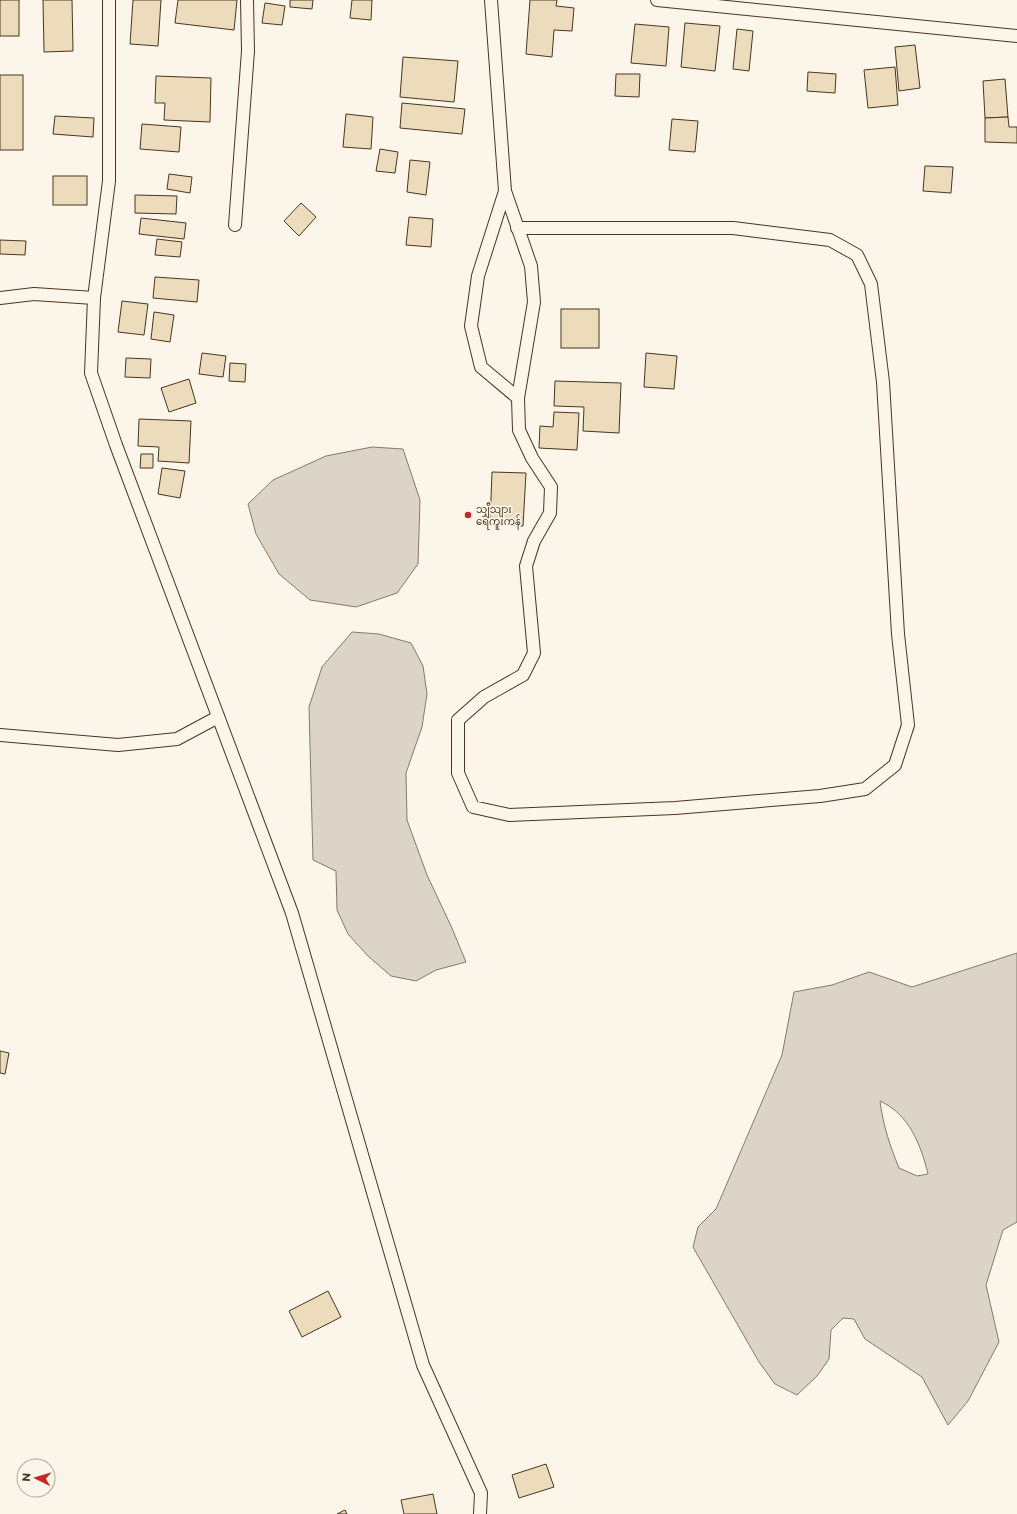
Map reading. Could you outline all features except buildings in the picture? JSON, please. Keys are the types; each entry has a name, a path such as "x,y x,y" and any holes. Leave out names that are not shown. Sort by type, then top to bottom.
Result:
{"lane":[{"path":"109,0 110,181 94,298 91,373 116,445 292,913 423,1365 481,1493 480,1514"},
{"path":"235,225 248,51 247,0"},
{"path":"491,0 505,190 517,228 531,266 534,302 518,398 519,430 532,458 551,487 550,513 534,541 526,566 534,653 523,675 484,697 458,720 458,773 473,807 509,815 675,808 820,796 865,789 895,764 908,725 898,634 882,375 871,284 857,255 830,240 733,228 517,228"},
{"path":"657,0 1017,36"},
{"path":"505,190 478,276 471,326 482,367 518,398"},
{"path":"0,298 34,294 94,298"},
{"path":"0,735 118,746 177,739 218,718"}],"shaded area":[{"path":"372,447 403,449 420,500 418,564 397,593 356,607 310,600 279,574 256,534 248,504 273,480 326,456"},
{"path":"352,632 379,634 411,643 423,666 427,694 422,727 406,773 407,820 427,875 466,962 436,970 416,981 391,976 368,956 348,934 337,910 336,871 313,860 309,707 322,667"},
{"path":"1017,953 1017,1222 1003,1230 986,1285 999,1342 968,1401 948,1425 922,1377 865,1339 854,1319 843,1318 831,1330 829,1359 817,1376 797,1395 775,1384 759,1362 693,1247 698,1227 716,1209 782,1055 794,992 832,985 869,972 912,987","holes":["880,1101 899,1114 912,1132 922,1152 928,1174 917,1176 899,1168 887,1135"]}],"place":[{"name":"သျှီသျား ရေကူးကန်","path":"468,515"}]}
